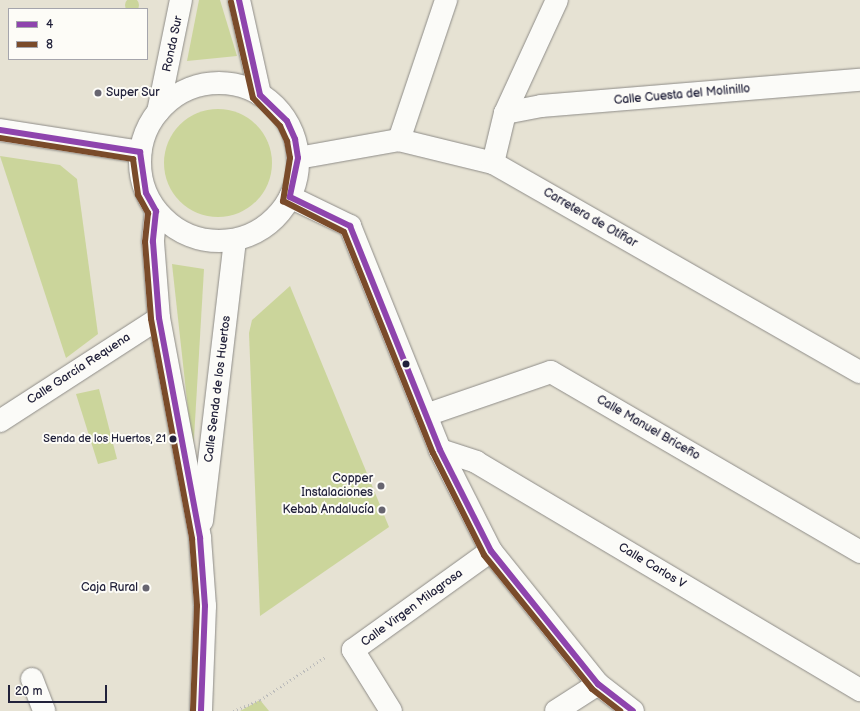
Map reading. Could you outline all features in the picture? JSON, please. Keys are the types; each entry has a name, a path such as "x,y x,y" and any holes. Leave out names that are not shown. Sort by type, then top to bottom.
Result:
{"street":[{"name":"Ronda Sur","path":"158,112 181,0"},
{"path":"239,0 260,95"},
{"path":"399,140 446,0"},
{"path":"493,163 505,113 557,0"},
{"name":"Calle Cuesta del Molinillo","path":"505,113 541,106 860,80"},
{"path":"206,84 243,86 260,95 287,122 298,158 290,198 267,225 235,240 200,240 168,224 156,211 146,193 140,152 146,130 158,112 172,99 206,84"},
{"path":"0,130 140,152"},
{"name":"Carretera de Otíñar","path":"298,158 399,140 493,163 860,372"},
{"path":"290,198 350,226 440,450 491,551 598,684 633,711"},
{"name":"Calle Senda de los Huertos","path":"156,211 152,242 159,318 200,538 205,606 201,711"},
{"name":"Calle Senda de los Huertos","path":"200,538 235,240"},
{"name":"Calle García Requena","path":"0,421 159,318"},
{"name":"Calle Manuel Briceño","path":"426,415 552,372 860,552"},
{"name":"Calle Carlos V","path":"440,450 476,462 860,690"},
{"name":"Calle Virgen Milagrosa","path":"391,711 352,650 491,551"},
{"path":"32,679 44,711"},
{"path":"556,711 598,684"}],"path":[{"path":"233,711 260,700 329,655"}],"green space":[{"path":"129,-1 135,-1 138,2 138,8 126,8 126,2"},
{"path":"199,0 220,0 237,56 187,61"},
{"path":"218,109 239,113 256,125 268,142 272,163 268,184 256,201 239,213 218,217 197,213 180,201 168,184 164,163 168,142 180,125 197,113"},
{"path":"0,156 60,165 77,179 98,334 66,358"},
{"path":"172,264 204,269 193,455"},
{"path":"290,286 389,527 260,616 249,333 252,320"},
{"path":"99,389 117,459 98,464 76,394"},
{"path":"260,700 269,711 240,711"}],"transit line":[{"name":"4","path":"239,0 260,95 287,121 295,139 298,158 290,197 350,226 440,450 491,551 598,684 633,711"},
{"name":"8","path":"231,2 253,98 280,126 287,141 290,158 283,201 344,232 433,453 484,555 592,689 620,711"},
{"name":"4","path":"0,130 140,152 146,193 156,211 153,242 159,318 200,538 205,606 201,711"},
{"name":"8","path":"0,138 133,159 138,195 148,213 145,242 151,319 192,539 197,606 193,711"}],"place":[{"name":"Super Sur","path":"98,93"},
{"name":"Senda de los Huertos, 21","path":"173,439"},
{"name":"Copper Instalaciones","path":"381,486"},
{"name":"Kebab Andalucía","path":"382,510"},
{"name":"Caja Rural","path":"146,588"}]}
